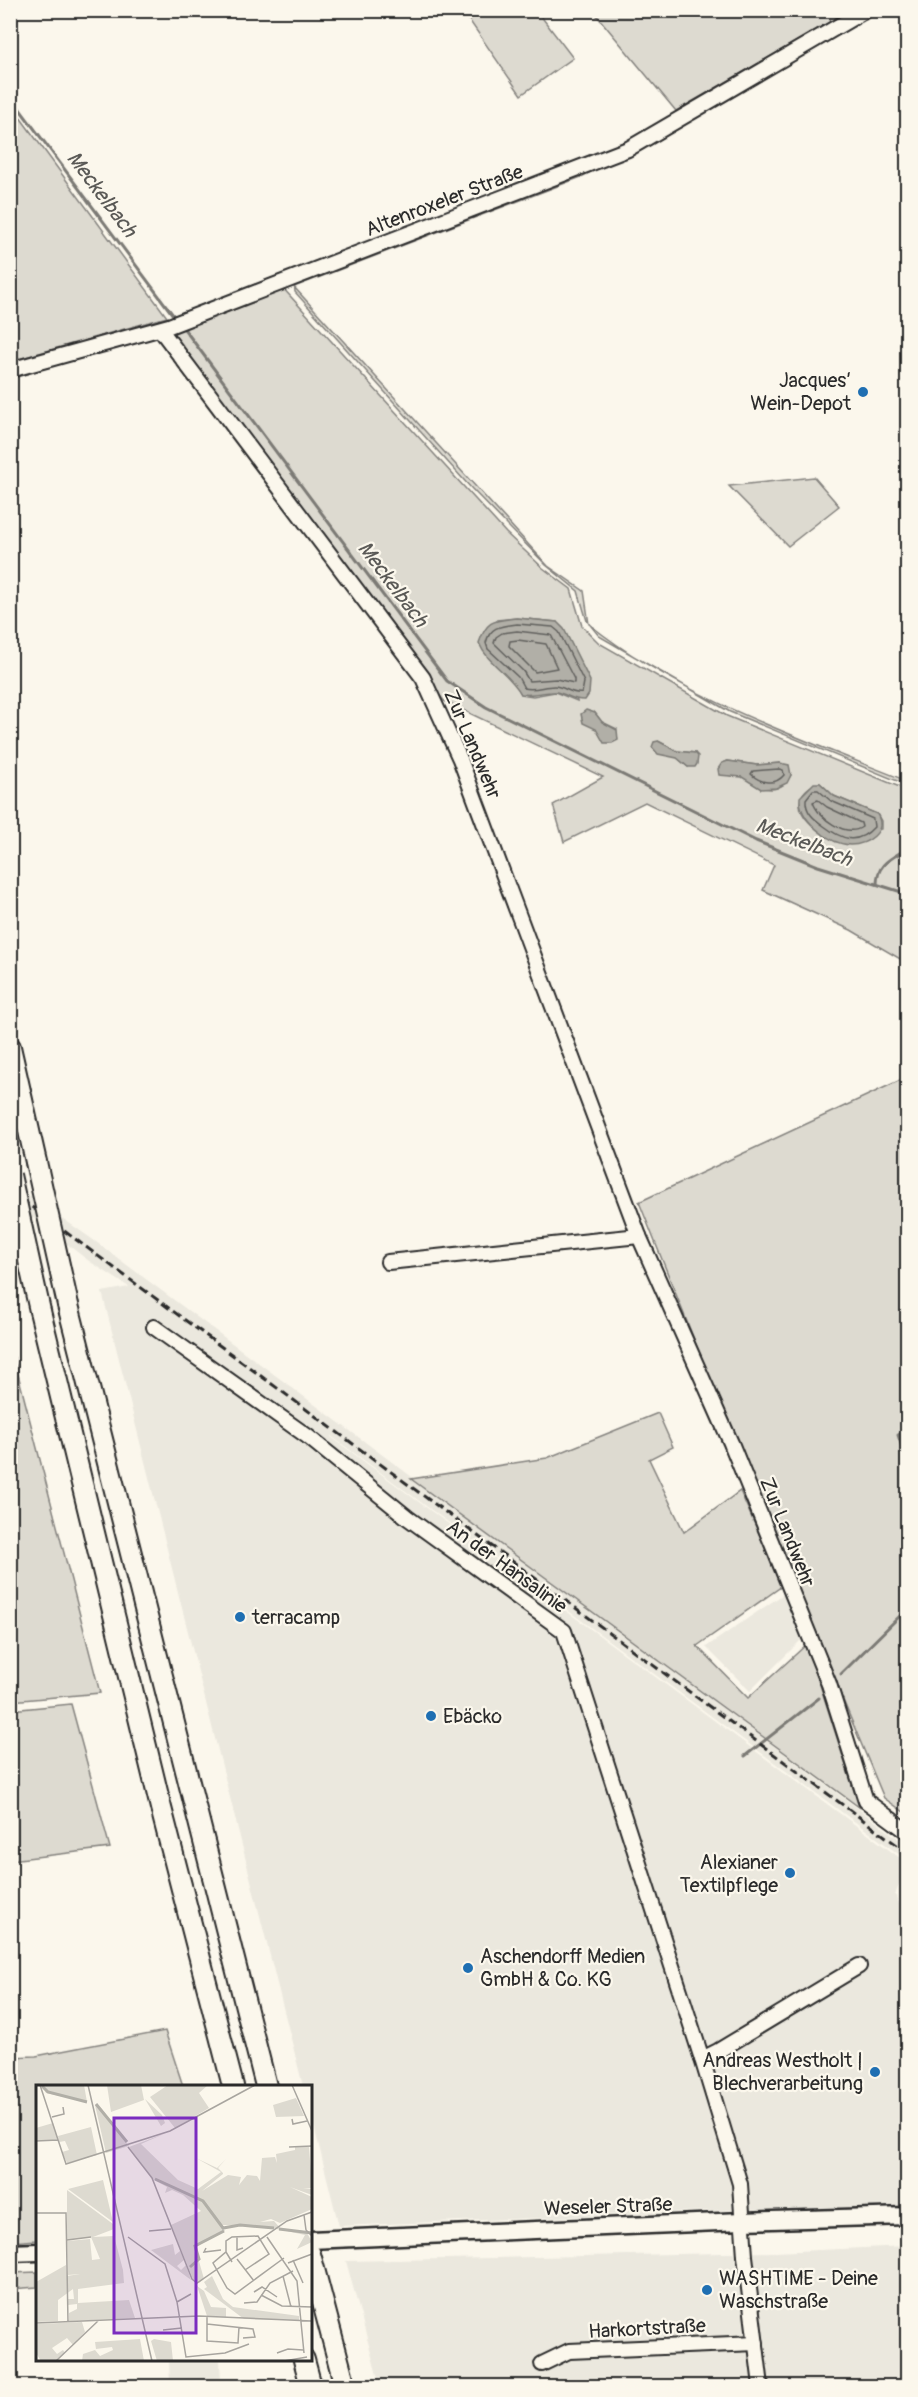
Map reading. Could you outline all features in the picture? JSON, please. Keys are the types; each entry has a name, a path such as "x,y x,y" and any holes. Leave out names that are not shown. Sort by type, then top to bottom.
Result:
{"highway":[{"path":"10,1047 68,1305 266,2085"},
{"path":"10,1175 40,1311 161,1808 233,2085"},
{"path":"313,2262 345,2386"},
{"path":"304,2361 311,2386"}],"main road":[{"name":"Weseler Straße","path":"312,2240 908,2216"},
{"path":"10,2253 36,2252"}],"street":[{"name":"Altenroxeler Straße","path":"10,370 187,319 628,149 866,10"},
{"name":"Zur Landwehr","path":"164,327 423,678 460,759 639,1236 731,1443 818,1657 866,1801 908,1832"},
{"path":"388,1262 639,1236"},
{"name":"An der Hansalinie","path":"154,1327 307,1436 408,1518 564,1631 738,2176 742,2221"},
{"path":"702,2059 718,2052 859,1966"},
{"path":"742,2221 761,2386"},
{"name":"Harkortstraße","path":"542,2364 569,2351 756,2343"}],"shaded area":[{"path":"477,10 537,11 573,58 521,95 467,17"},
{"path":"593,11 849,11 676,111"},
{"path":"11,105 167,317 11,361"},
{"path":"680,123 685,124 581,177 295,287 294,281"},
{"path":"281,286 506,533 543,568 571,589 582,626 599,643 727,716 907,790 907,963 851,930 763,890 774,865 645,802 564,842 553,805 603,777 444,701 175,342 171,332","holes":["517,618 557,622 577,701 555,692 533,696 521,694 514,681 497,620","595,713 602,722 617,729 604,742 596,728","658,741 677,751 695,753 688,767","728,761 757,765 780,763 791,775 784,784 768,789 742,775","820,783 834,796 877,814 881,821 881,829 836,842 815,828 804,816 800,804 801,798 808,789"]},
{"path":"295,288 548,566 584,591 589,623 578,591 546,565 472,489 295,292"},
{"path":"814,477 839,506 788,546 729,486"},
{"path":"590,625 624,650 644,662 599,636"},
{"path":"679,682 783,732 907,781 907,785 730,712"},
{"path":"907,1077 907,1814 884,1798 738,1449 639,1202"},
{"path":"10,1182 92,1239 907,1845 907,1864 895,1895 908,1919 907,2207 732,2210 339,2226 312,2118 312,2085 303,2085 102,1292 129,1287 89,1261 11,1201","holes":["331,1436 900,1855 900,1858 331,1437"]},
{"path":"11,1347 100,1693 11,1701"},
{"path":"658,1413 673,1447 649,1459 684,1532 740,1491 782,1586 697,1646 748,1698 807,1644 859,1807 411,1479 547,1458"},
{"path":"785,1593 803,1638 750,1691 706,1647"},
{"path":"71,1704 110,1848 11,1860 11,1710"},
{"path":"165,2031 183,2085 36,2085 36,2240 11,2242 11,2057 36,2056"},
{"path":"907,2246 907,2386 380,2386 346,2261 775,2252"},
{"path":"36,2272 36,2287 11,2289 11,2273"},
{"path":"169,2361 220,2361 221,2382 170,2385"}],"water":[{"path":"517,618 557,622 564,629 590,681 589,694 585,700 556,692 521,694 511,680 487,657 479,643 488,625"},
{"path":"586,710 595,713 602,722 617,730 618,740 604,743 596,729 583,723 581,714"},
{"path":"658,741 677,751 695,753 698,756 697,764 695,767 688,767 677,758 658,754 652,747 654,742"},
{"path":"728,761 757,765 780,763 789,765 791,775 787,783 776,788 761,789 742,777 719,775 718,769 722,763"},
{"path":"814,783 820,783 834,796 877,814 880,820 878,832 863,843 850,845 841,844 816,829 804,814 800,797"}],"waterway":[{"name":"Meckelbach","path":"10,96 176,319"},
{"name":"Meckelbach","path":"182,326 447,681 486,707 756,841 818,866 908,894"},
{"path":"877,884 882,866 908,848"},
{"path":"908,1430 898,1435 908,1464"},
{"path":"841,1674 908,1608"},
{"path":"745,1756 819,1698"}],"railway":[{"path":"10,1191 908,1853"}],"place":[{"name":"Jacques’ Wein-Depot","path":"863,392"},
{"name":"terracamp","path":"240,1617"},
{"name":"Ebäcko","path":"431,1716"},
{"name":"Alexianer Textilpflege","path":"790,1873"},
{"name":"Aschendorff Medien GmbH & Co. KG","path":"468,1968"},
{"name":"Andreas Westholt | Blechverarbeitung","path":"875,2072"},
{"name":"WASHTIME - Deine Waschstraße","path":"707,2290"}]}
